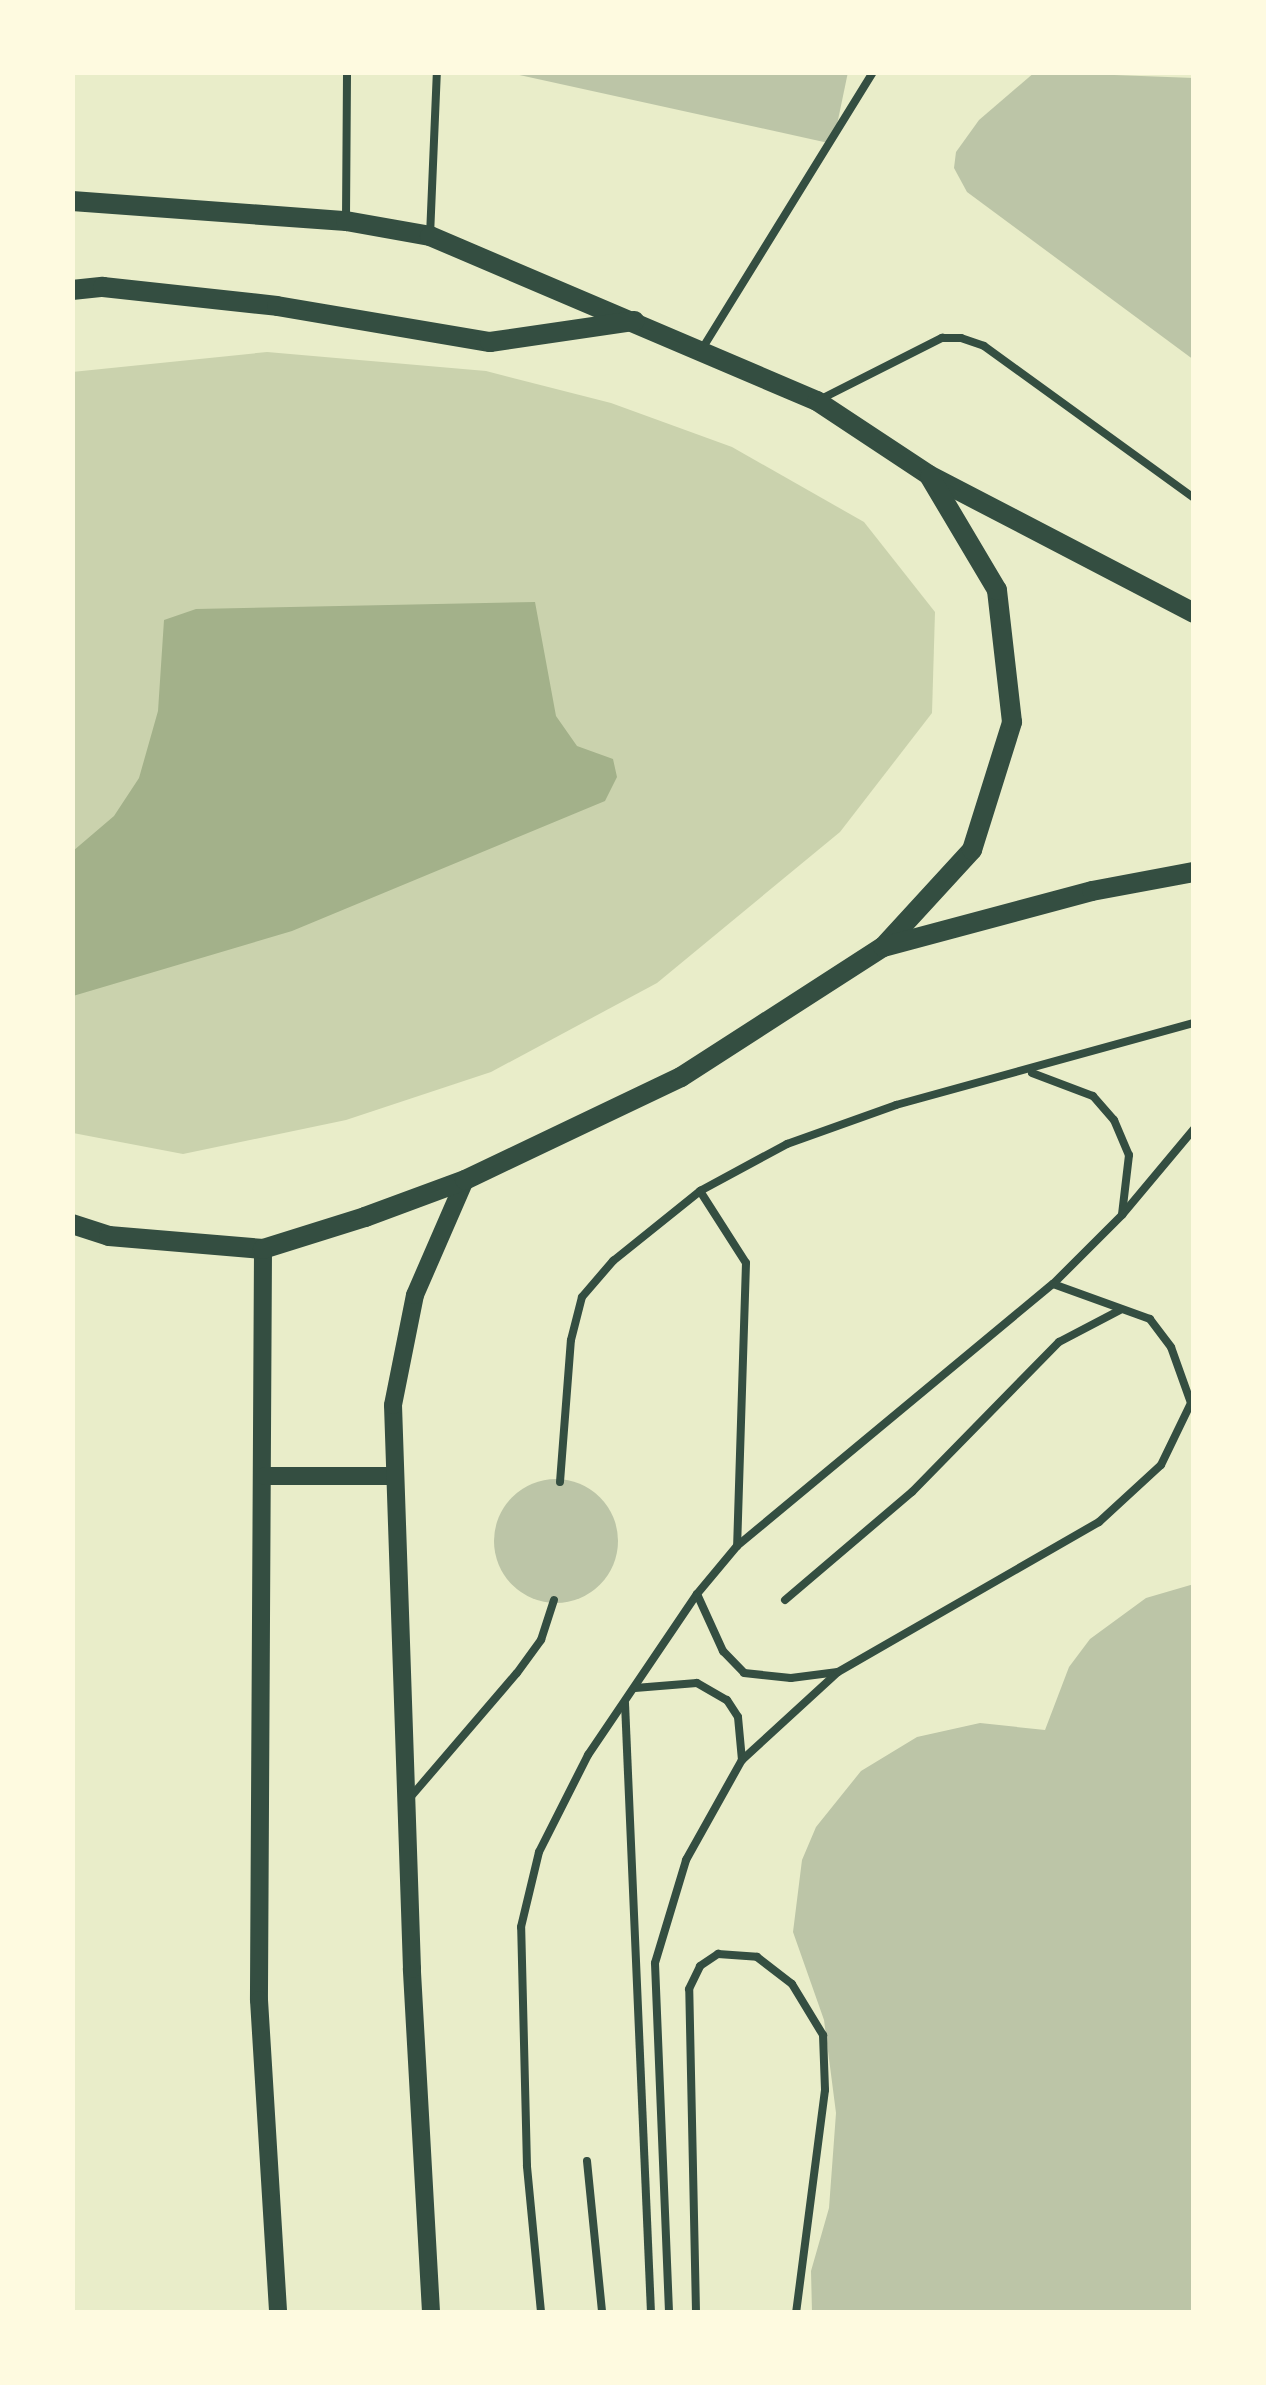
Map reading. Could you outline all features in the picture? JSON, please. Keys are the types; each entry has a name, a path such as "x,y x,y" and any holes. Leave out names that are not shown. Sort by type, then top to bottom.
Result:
{"main road":[{"path":"72,201 346,222 430,236 817,400 929,475 1194,613"},
{"path":"72,290 103,286 278,306 490,342 637,321"},
{"path":"72,1224 109,1236 263,1249 465,1180 681,1077 883,947 972,850 1012,722 997,590 929,475"},
{"path":"883,947 1092,891 1194,872"}],"street":[{"path":"431,2312 406,1802 394,1405 415,1295 465,1180"},
{"path":"263,1249 265,1476 259,2000 278,2312"},
{"path":"265,1476 396,1476"}],"lane":[{"path":"346,222 347,72"},
{"path":"430,236 437,72"},
{"path":"702,350 873,72"},
{"path":"817,400 942,338 961,338 984,346 1194,498"},
{"path":"560,1482 571,1340 582,1296 613,1261 700,1191 823,1131 1194,1024"},
{"path":"1030,1072 1093,1096 1114,1120 1129,1155 1122,1214"},
{"path":"541,2312 527,2166 521,1927 538,1852 625,1700 697,1594 737,1546 1053,1284 1122,1214 1194,1128"},
{"path":"700,1191 746,1263 737,1546"},
{"path":"670,2312 656,1963 686,1860 742,1760 838,1672 1099,1522 1161,1466 1192,1401 1172,1347 1150,1320 1053,1284"},
{"path":"785,1600 912,1492 1059,1342 1121,1310"},
{"path":"697,1594 724,1651 744,1673 791,1678 838,1672"},
{"path":"406,1802 517,1673 540,1640 554,1600"},
{"path":"635,1688 697,1683 727,1700 738,1717 742,1760"},
{"path":"625,1700 651,2312"},
{"path":"696,2312 689,1989 700,1966 718,1954 758,1957 792,1984 823,2036 825,2090 796,2312"},
{"path":"587,2162 602,2312"}],"shaded area":[{"path":"267,352 486,371 611,403 732,447 864,522 935,612 932,713 840,832 657,983 491,1072 346,1120 183,1154 73,1133 72,372"},
{"path":"535,602 556,716 577,746 613,759 617,777 605,801 292,931 73,996 73,851 114,816 139,778 158,711 164,620 196,609"}],"building":[{"path":"506,72 848,72 833,144"},
{"path":"1035,72 1194,78 1194,360 967,192 954,168 956,152 979,120"},
{"path":"556,1479 580,1484 600,1497 613,1517 618,1541 613,1565 600,1585 580,1598 556,1603 532,1598 512,1585 499,1565 494,1541 499,1517 512,1497 532,1484"},
{"path":"1194,1584 1194,2312 812,2312 811,2271 829,2208 836,2113 824,2020 793,1932 802,1860 816,1827 861,1771 917,1737 980,1723 1045,1730 1069,1667 1090,1639 1146,1598"}]}
